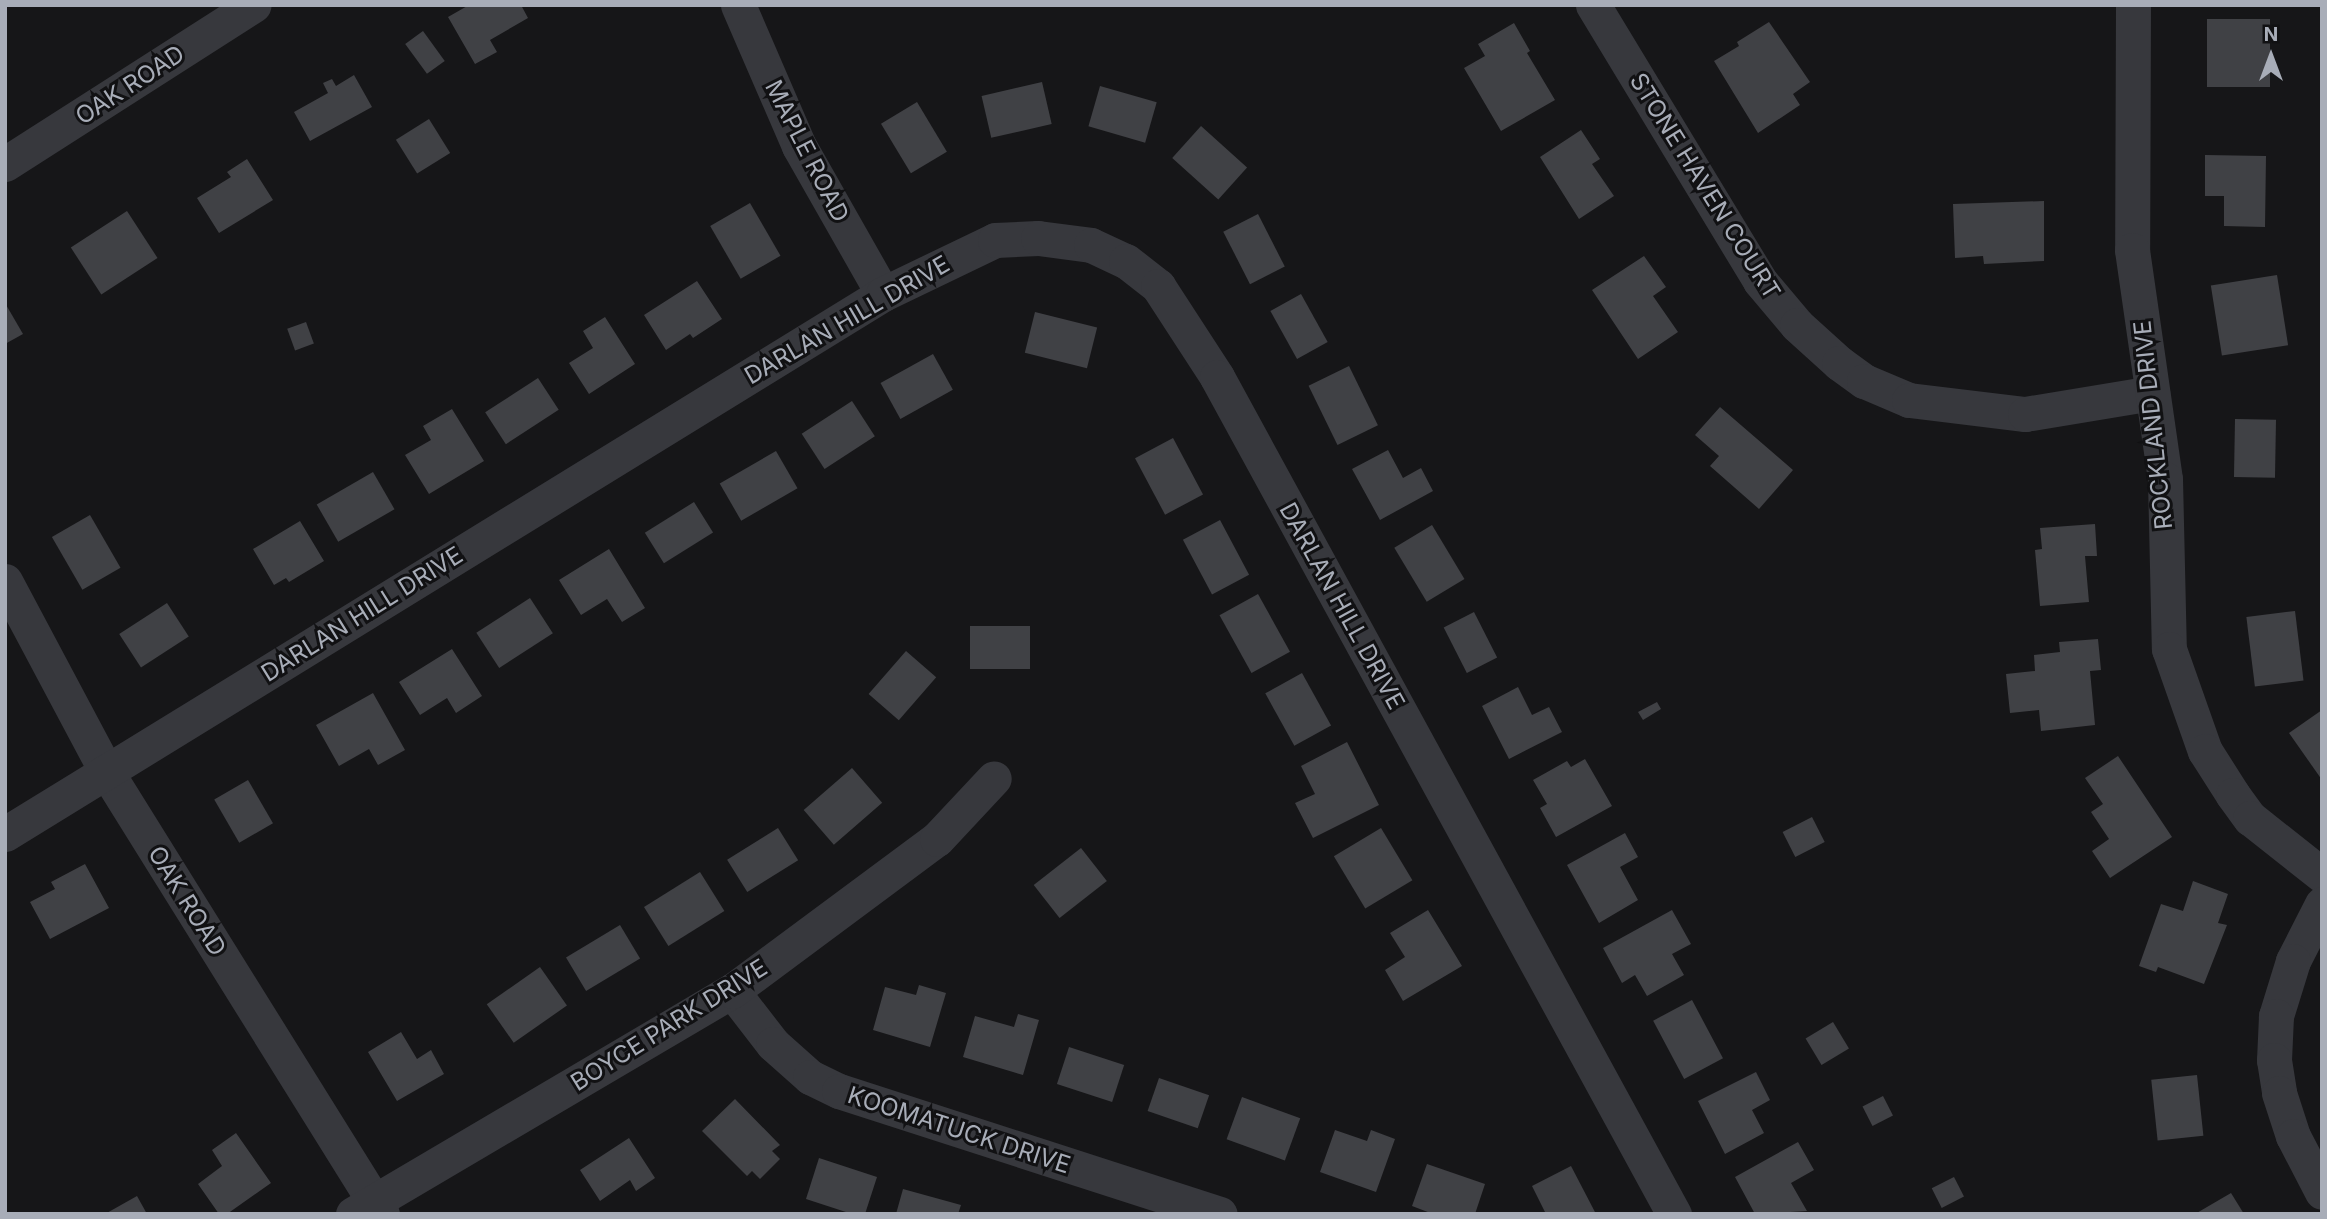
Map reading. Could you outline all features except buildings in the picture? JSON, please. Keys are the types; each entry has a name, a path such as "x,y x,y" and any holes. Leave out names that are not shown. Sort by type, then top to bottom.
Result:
{"street":[{"name":"OAK ROAD","path":"5,164 254,5"},
{"name":"MAPLE ROAD","path":"738,5 799,146 883,294"},
{"name":"STONE HAVEN COURT","path":"1593,5 1760,281 1797,325 1839,363 1864,381 1909,400 2025,414 2152,393"},
{"name":"ROCKLAND DRIVE","path":"2133,5 2132,250 2165,479 2169,649 2205,751 2250,818 2322,875"},
{"name":"DARLAN HILL DRIVE","path":"5,834 883,294 995,240 1038,238 1091,245 1126,261 1158,286 1217,377 1674,1214"},
{"name":"OAK ROAD","path":"5,581 106,771 370,1209"},
{"name":"BOYCE PARK DRIVE","path":"370,1209 732,991 937,839 994,778"},
{"path":"2322,904 2293,961 2276,1016 2274,1060 2278,1093 2293,1136 2322,1192"},
{"name":"KOOMATUCK DRIVE","path":"732,991 773,1044 810,1077 839,1091 1220,1214"}]}
